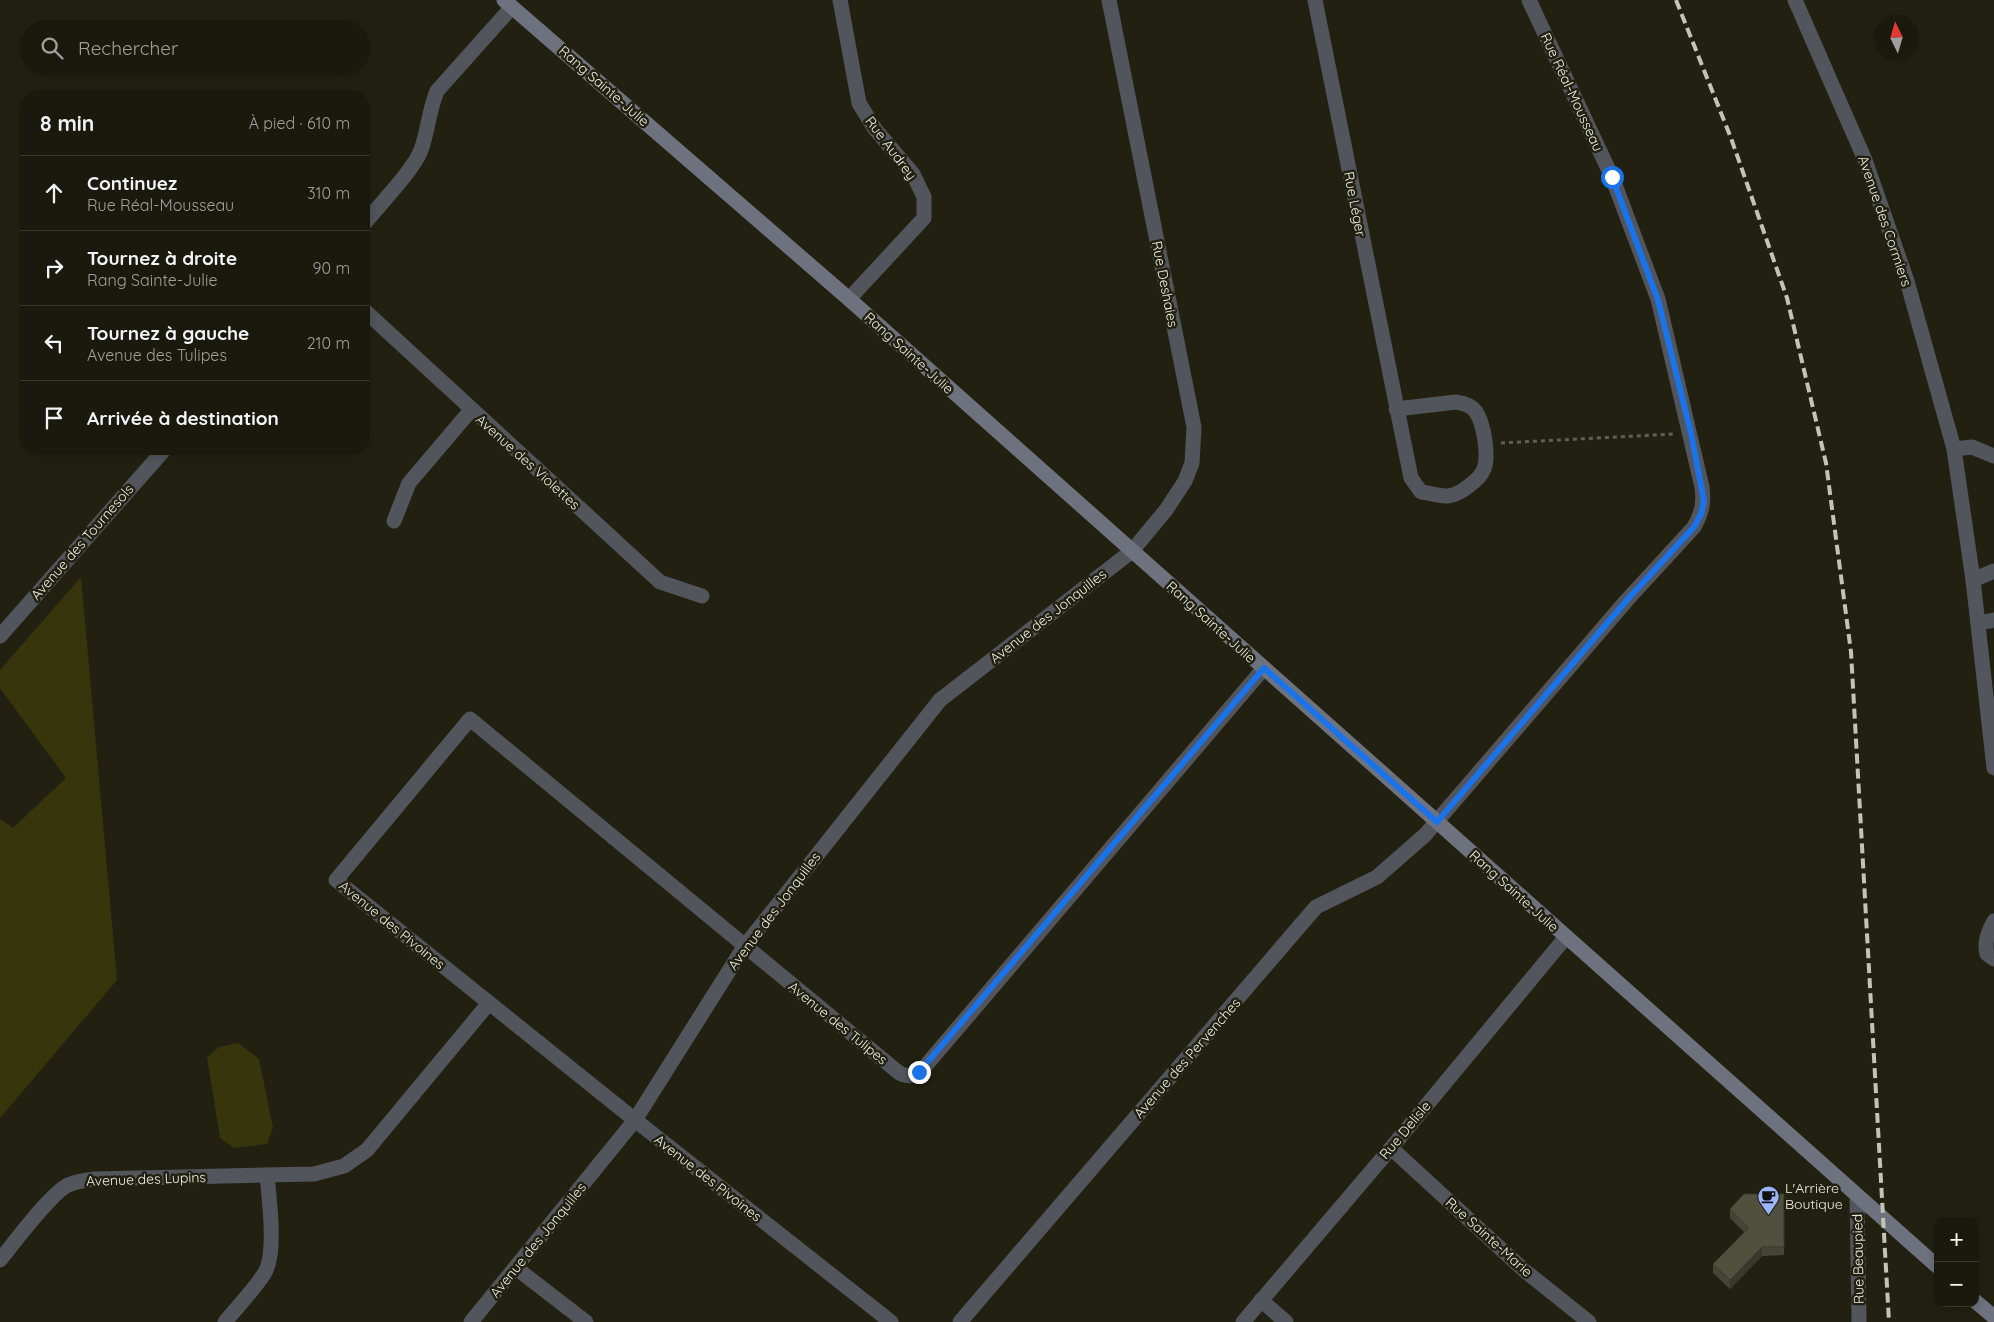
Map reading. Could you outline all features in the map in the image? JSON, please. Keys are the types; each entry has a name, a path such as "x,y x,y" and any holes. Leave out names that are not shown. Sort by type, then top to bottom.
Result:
{"street":[{"name":"Rue Audrey","path":"840,0 859,103 875,129 914,174 924,198 924,218 849,299"},
{"name":"Rue Deshaies","path":"1109,0 1194,427 1192,463 1185,481 1176,496 1132,551"},
{"name":"Rue Léger","path":"1315,0 1396,409 1411,478 1421,492 1449,496 1463,491 1483,471 1486,460 1485,444 1481,423 1476,411 1465,404 1456,402 1396,409"},
{"name":"Rue Réal-Mousseau","path":"1437,822 1627,600 1694,527 1701,514 1704,501 1691,433 1655,291 1612,177 1529,0"},
{"name":"Avenue des Cormiers","path":"1795,0 1865,160 1907,281 1954,449 1973,580 1994,768"},
{"name":"Rang Sainte-Julie","path":"508,4 849,299 1934,1263"},
{"path":"370,217 409,170 421,151 432,104 438,91 508,4"},
{"name":"Avenue des Violettes","path":"370,316 660,582 702,596"},
{"path":"394,521 409,483 471,410"},
{"path":"1954,449 1972,447 1994,456"},
{"name":"Avenue des Tournesols","path":"0,636 159,455"},
{"name":"Avenue des Jonquilles","path":"471,1322 635,1120 744,947 940,700 1132,551"},
{"path":"1973,580 1994,571"},
{"path":"1978,623 1994,620"},
{"name":"Avenue des Tulipes","path":"744,947 898,1072 905,1076 916,1074 922,1070 1264,668"},
{"name":"Avenue des Pivoines","path":"744,947 470,719 336,880 891,1322"},
{"name":"Avenue des Pervenches","path":"960,1322 1316,907 1378,877 1437,822"},
{"path":"1994,921 1985,946 1987,954 1994,959"},
{"name":"Rue Delisle","path":"1243,1322 1391,1148 1566,937"},
{"name":"Avenue des Lupins","path":"0,1260 55,1194 66,1185 79,1181 95,1179 314,1174 344,1166 368,1150 489,1003"},
{"name":"Rue Sainte-Marie","path":"1391,1148 1525,1271 1589,1322"},
{"path":"225,1322 266,1273 270,1258 271,1237 267,1175"},
{"name":"Rue Beaupied","path":"1857,1196 1859,1322"},
{"path":"516,1268 586,1322"},
{"path":"1261,1300 1286,1322"},
{"path":"1979,1304 1994,1317"}],"path":[{"path":"1485,444 1691,433"}],"shaded area":[{"path":"81,577 117,980 0,1118 0,819 13,828 66,778 0,688 0,670"},
{"path":"238,1043 259,1059 273,1128 267,1144 234,1148 220,1138 207,1057 219,1047"}],"building":[{"path":"1744,1194 1784,1194 1784,1247 1762,1247 1730,1280 1713,1264 1749,1228 1730,1209"}],"railway":[{"path":"1676,0 1731,138 1787,298 1826,463 1851,652 1889,1322"}],"place":[{"name":"L'Arrière Boutique","path":"1769,1215"}],"route":[{"path":"919,1072 1264,668 1437,822 1627,600 1694,527 1701,514 1704,501 1691,433 1658,300 1612,177"}]}
